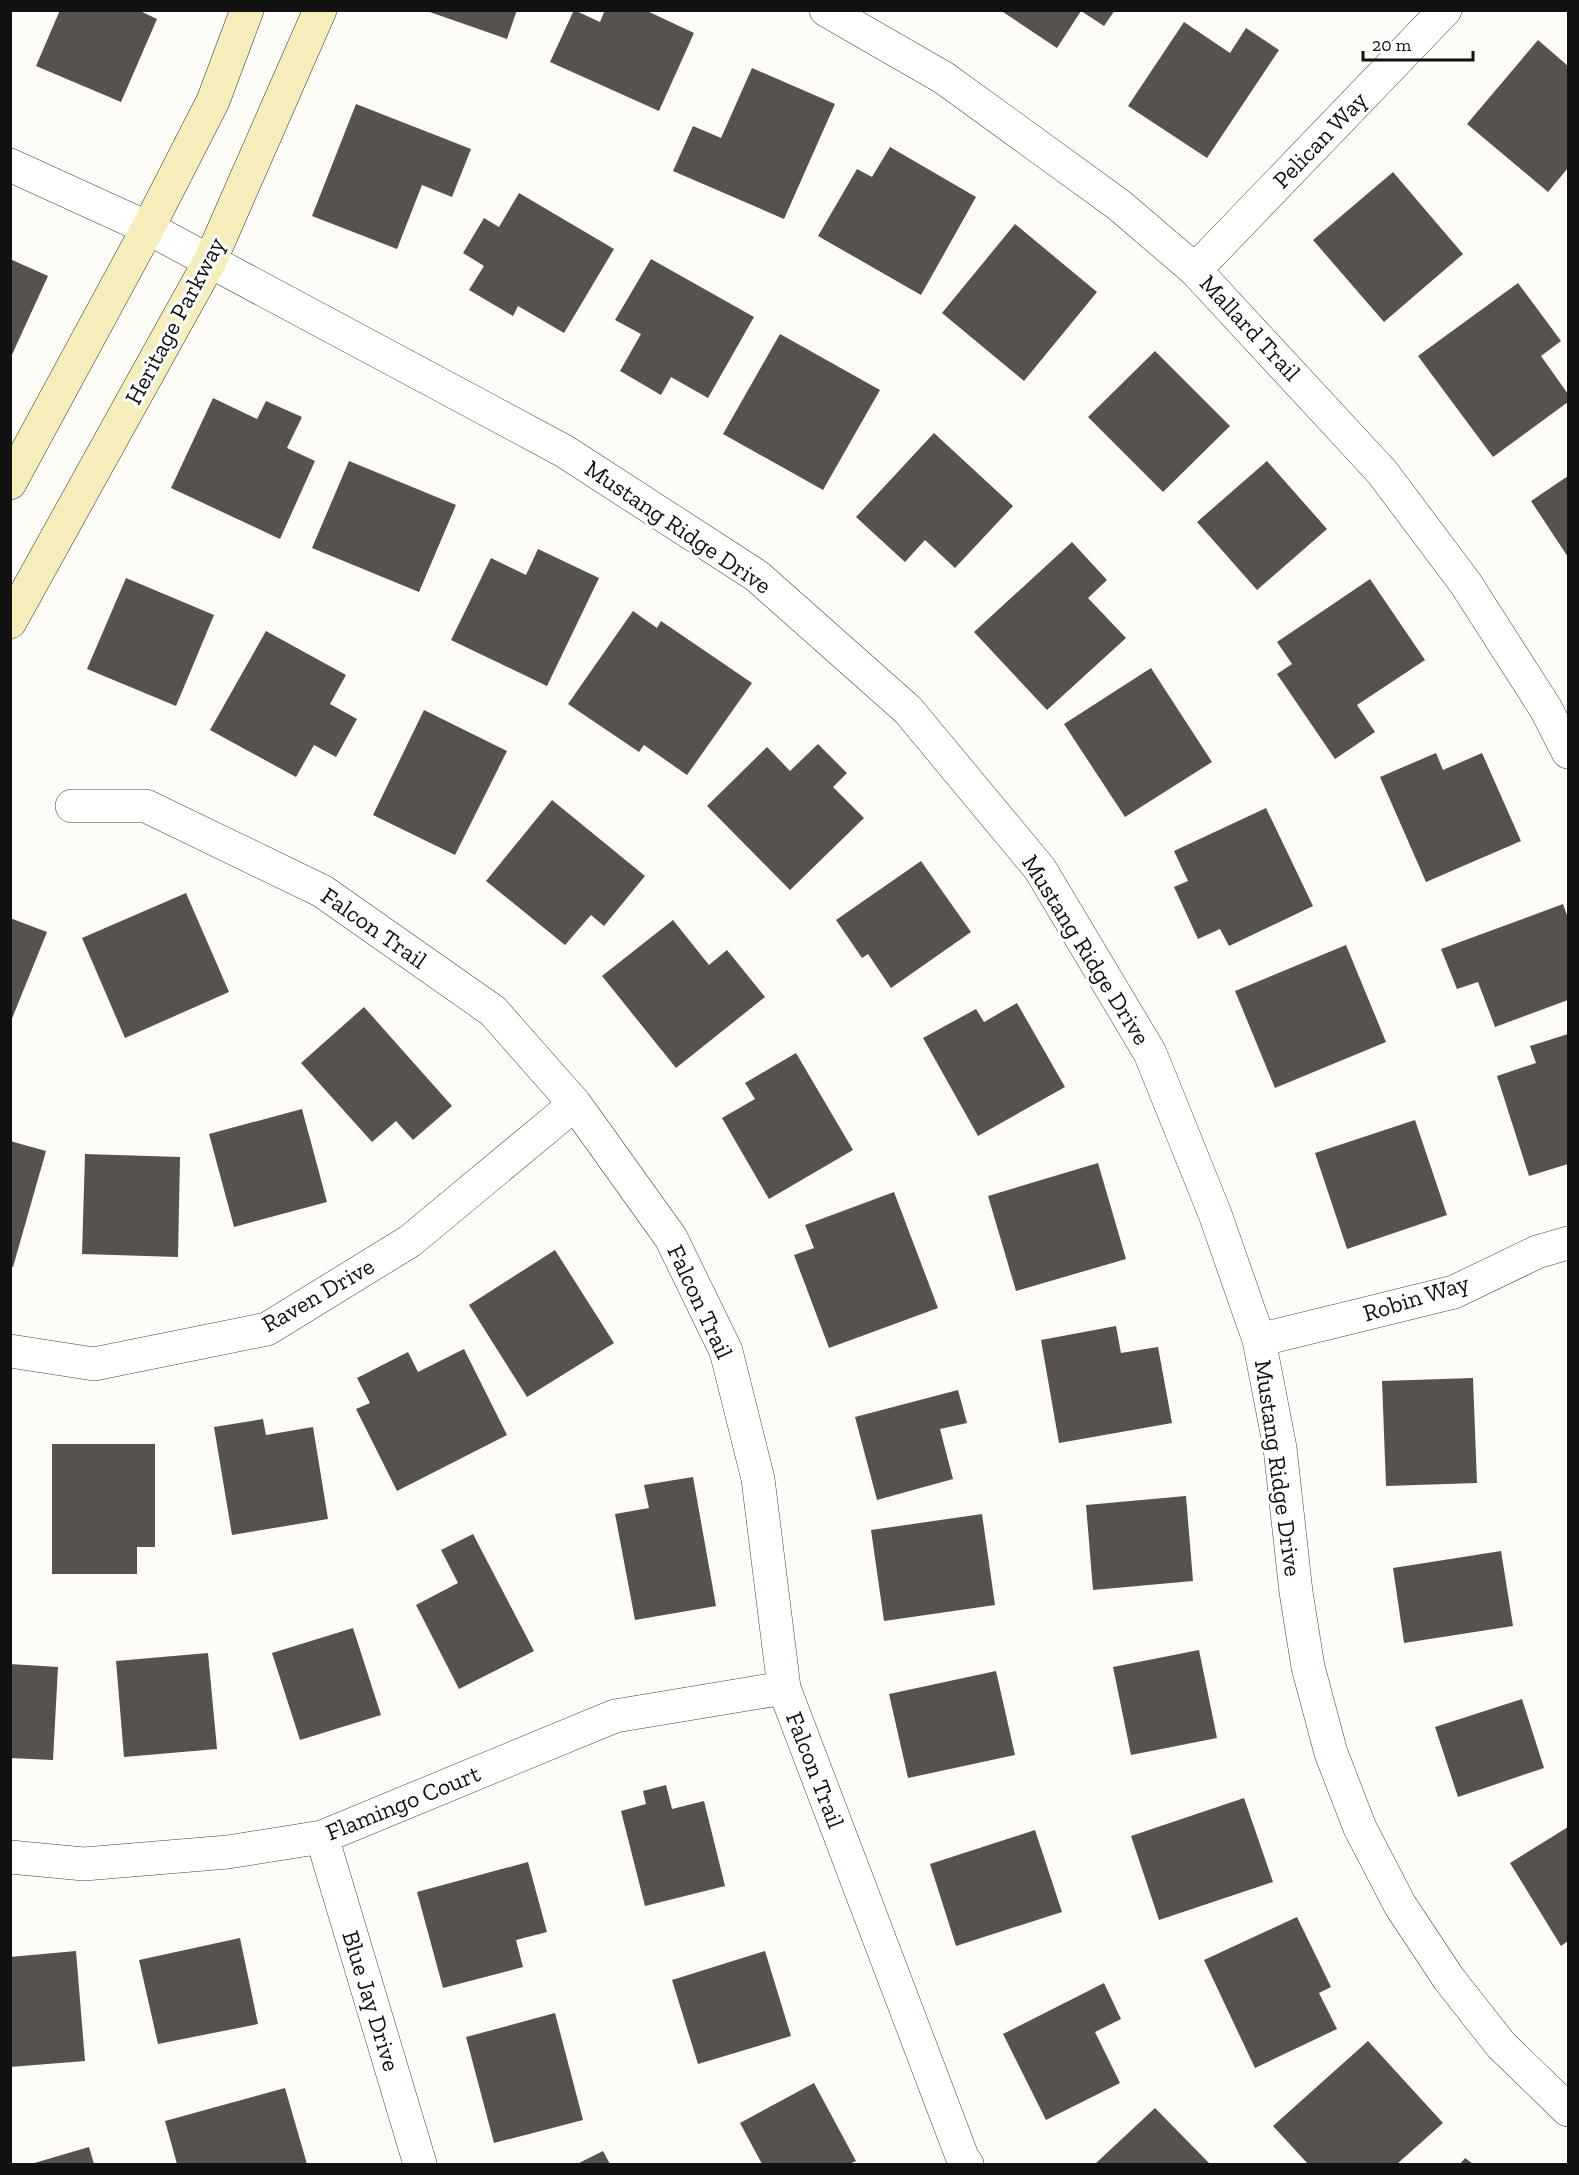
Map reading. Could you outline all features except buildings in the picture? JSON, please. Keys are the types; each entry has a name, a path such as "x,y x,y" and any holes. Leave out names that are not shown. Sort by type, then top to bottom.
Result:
{"main road":[{"path":"10,483 148,228 213,101 248,10"},
{"name":"Heritage Parkway","path":"10,622 210,261 320,10"}],"street":[{"name":"Mallard Trail","path":"826,10 944,78 1119,205 1195,270 1382,472 1466,584 1546,709 1569,752"},
{"name":"Pelican Way","path":"1195,270 1445,10"},
{"name":"Mustang Ridge Drive","path":"10,165 148,228 564,450 757,576 908,710 1040,869 1150,1053 1215,1214 1259,1341 1280,1448 1296,1592 1308,1667 1330,1753 1356,1818 1400,1905 1449,1979 1501,2045 1569,2110"},
{"name":"Falcon Trail","path":"72,806 146,806 322,891 493,1011 575,1104 671,1238 726,1351 758,1479 784,1688 950,2126 967,2164"},
{"name":"Raven Drive","path":"10,1351 94,1364 267,1329 410,1241 575,1104"},
{"name":"Robin Way","path":"1259,1341 1454,1292 1537,1252 1569,1243"},
{"name":"Flamingo Court","path":"10,1857 84,1864 228,1852 322,1837 615,1716 784,1688"},
{"name":"Blue Jay Drive","path":"322,1837 420,2164"}]}
